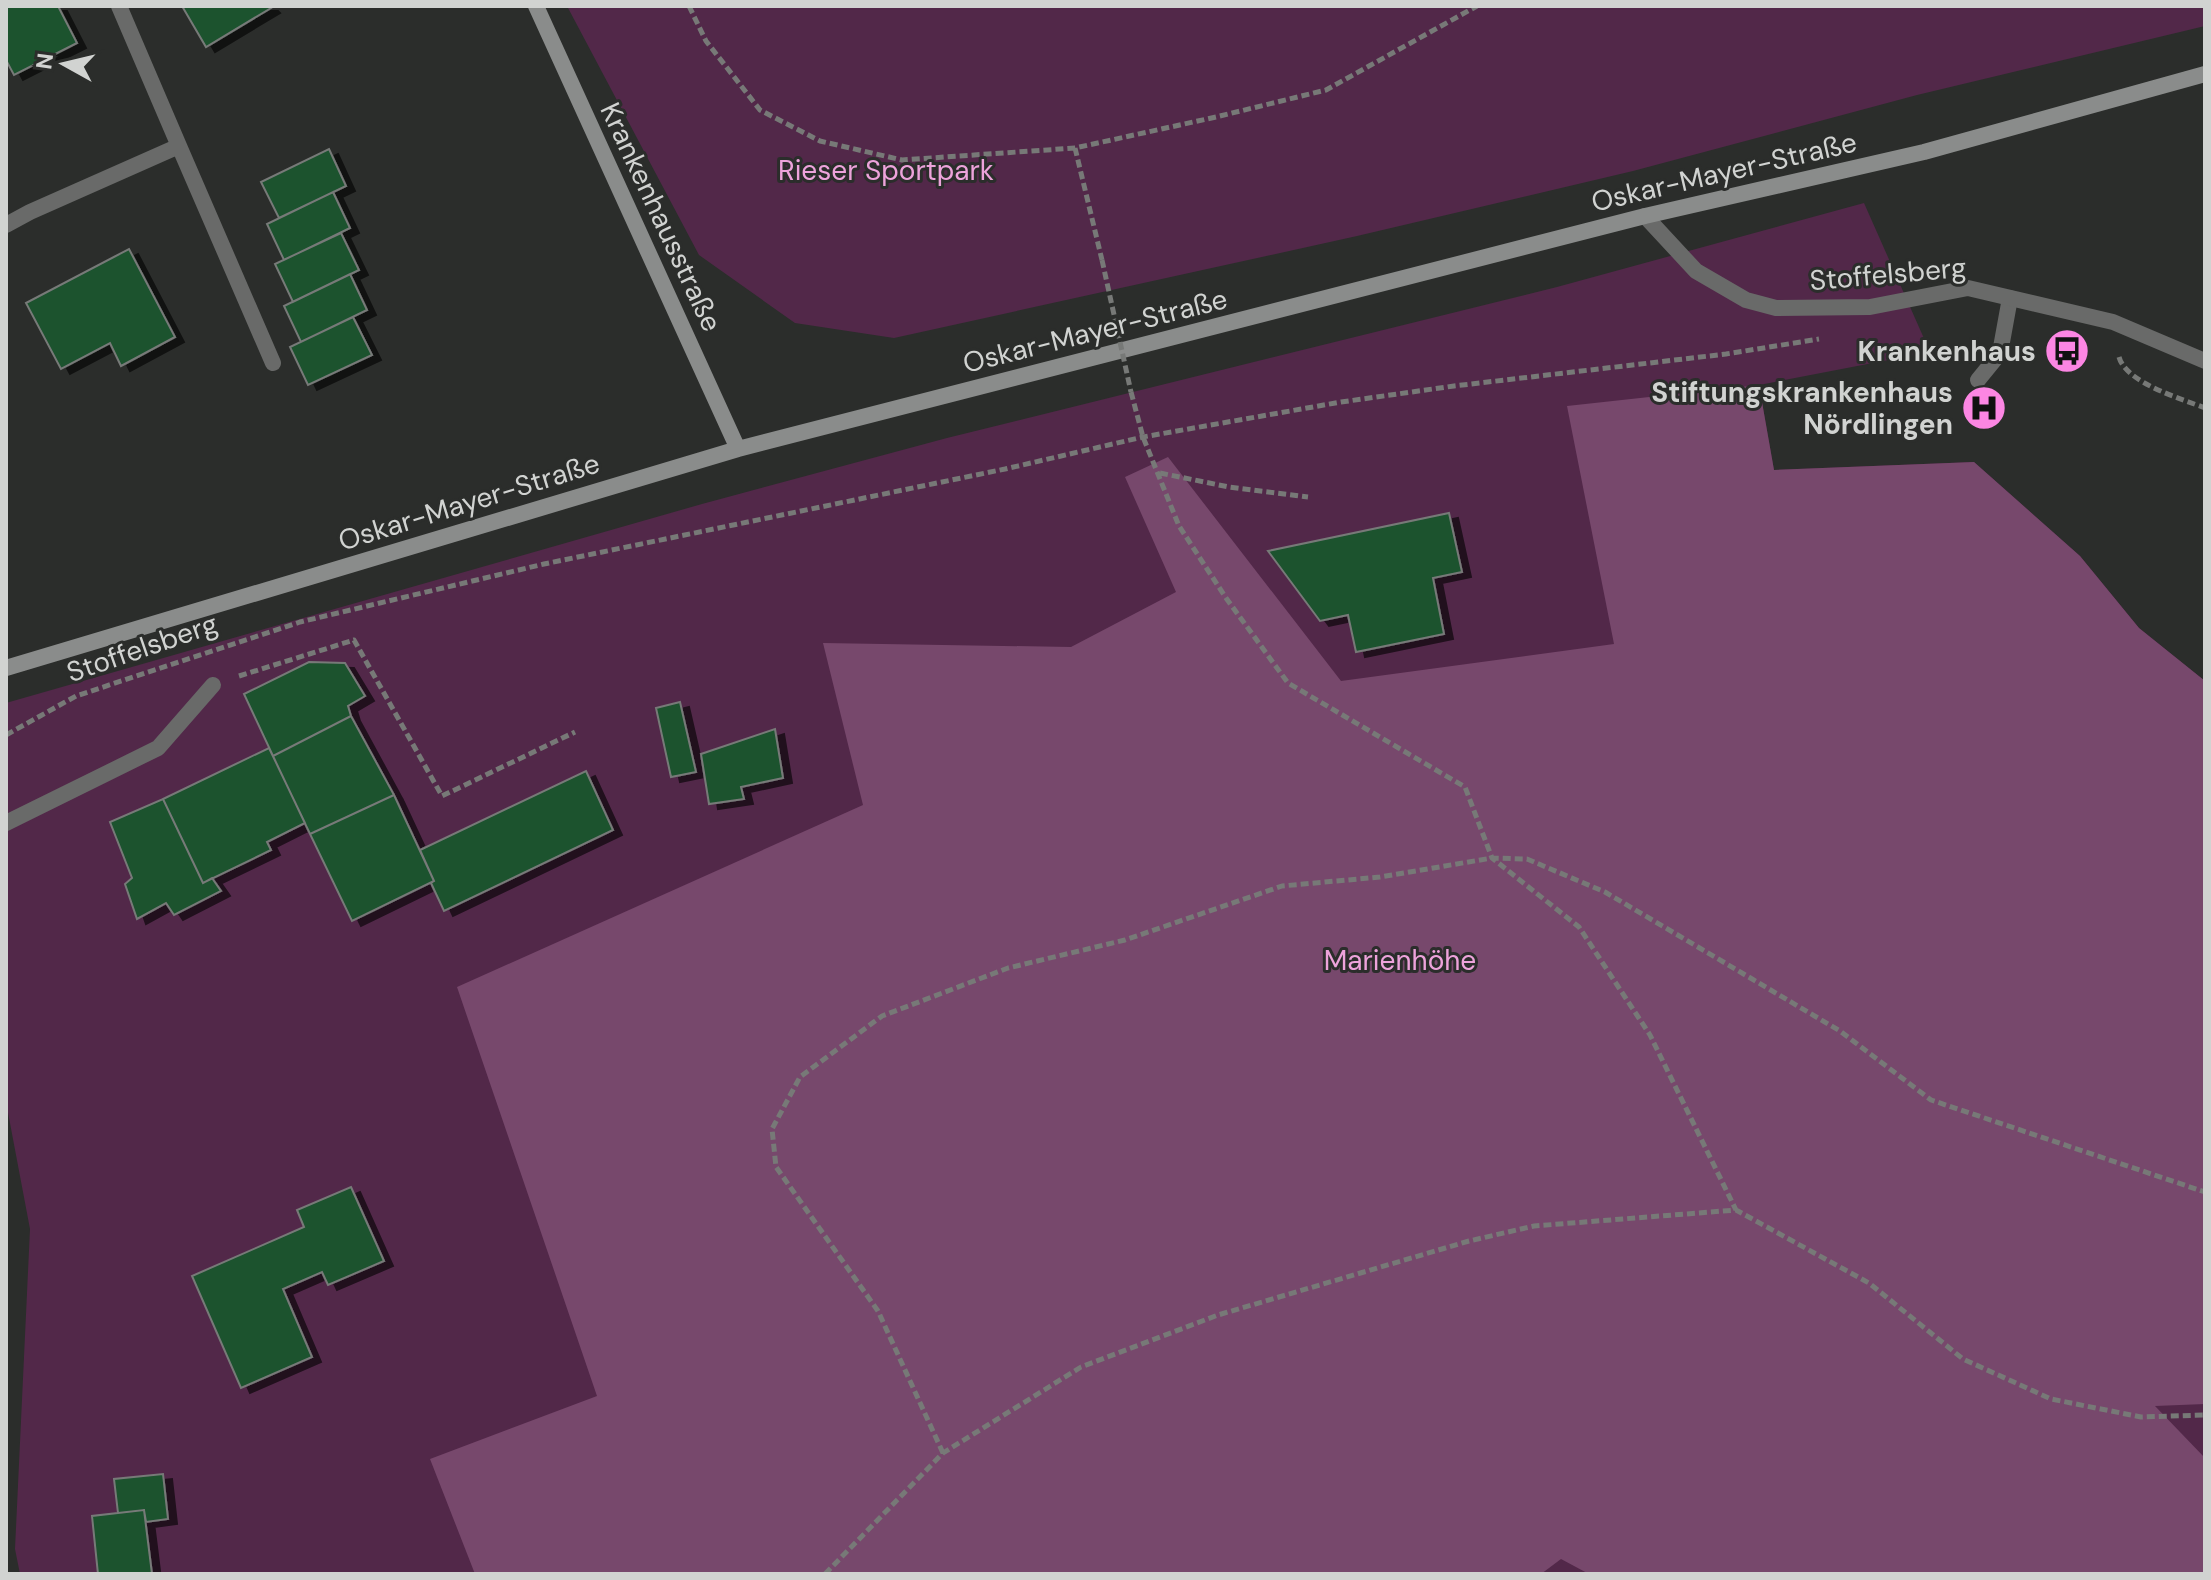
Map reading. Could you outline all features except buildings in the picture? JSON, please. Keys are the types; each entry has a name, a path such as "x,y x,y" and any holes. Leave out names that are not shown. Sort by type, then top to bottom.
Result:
{"main road":[{"name":"Krankenhausstraße","path":"536,6 738,449"},
{"name":"Oskar-Mayer-Straße","path":"6,668 738,449 1645,216 1924,152 2205,74"}],"street":[{"path":"119,6 273,363"},
{"path":"6,225 179,146"},
{"name":"Stoffelsberg","path":"1645,216 1696,271 1746,300 1776,308 1870,307 1968,288 2113,322 2205,361"},
{"path":"1978,380 2000,353 2010,298"},
{"name":"Stoffelsberg","path":"6,823 158,748 213,685"}],"path":[{"path":"689,6 706,41 760,110 820,141 902,160 1075,148 1326,90 1477,6"},
{"path":"1075,148 1143,437 1179,526 1226,598 1288,683 1465,787 1492,858 1579,927 1650,1035 1736,1210"},
{"path":"2113,322 2121,363 2135,378 2205,408"},
{"name":"Stoffelsberg","path":"6,735 76,696 300,622 544,564 1005,469 1143,437 1341,402 1726,354 1833,337"},
{"path":"1159,473 1229,487 1308,497"},
{"path":"213,685 354,640 442,796 575,732"},
{"path":"943,1453 878,1311 776,1167 772,1129 800,1077 882,1016 1008,968 1125,940 1282,886 1380,877 1492,858 1527,859 1605,892 1840,1031 1931,1100 2205,1192"},
{"path":"825,1574 943,1453 1081,1367 1218,1315 1469,1241 1534,1226 1736,1210 1869,1283 1963,1359 2051,1399 2141,1417 2205,1415"}],"green space":[{"name":"Rieser Sportpark","path":"567,6 2205,6 2205,26 1917,95 1633,171 1357,236 894,338 795,323 699,255"},
{"name":"Marienhöhe","path":"1864,203 1930,352 1759,385 1774,470 1974,462 2080,556 2139,628 2205,681 2205,1574 20,1574 15,1549 30,1229 6,1102 6,703 702,504 947,438 1557,287"}],"shaded area":[{"name":"Marienhöhe","path":"1759,385 1774,470 1974,462 2080,556 2139,628 2205,681 2205,1404 2155,1406 2205,1458 2205,1574 1589,1574 1561,1559 1541,1574 475,1574 430,1459 597,1396 457,987 863,805 823,643 1071,647 1176,592 1125,477 1168,457 1341,681 1614,644 1567,406"}],"place":[{"name":"Krankenhaus","path":"2067,351"},
{"name":"Stiftungskrankenhaus Nördlingen","path":"1984,408"}]}
